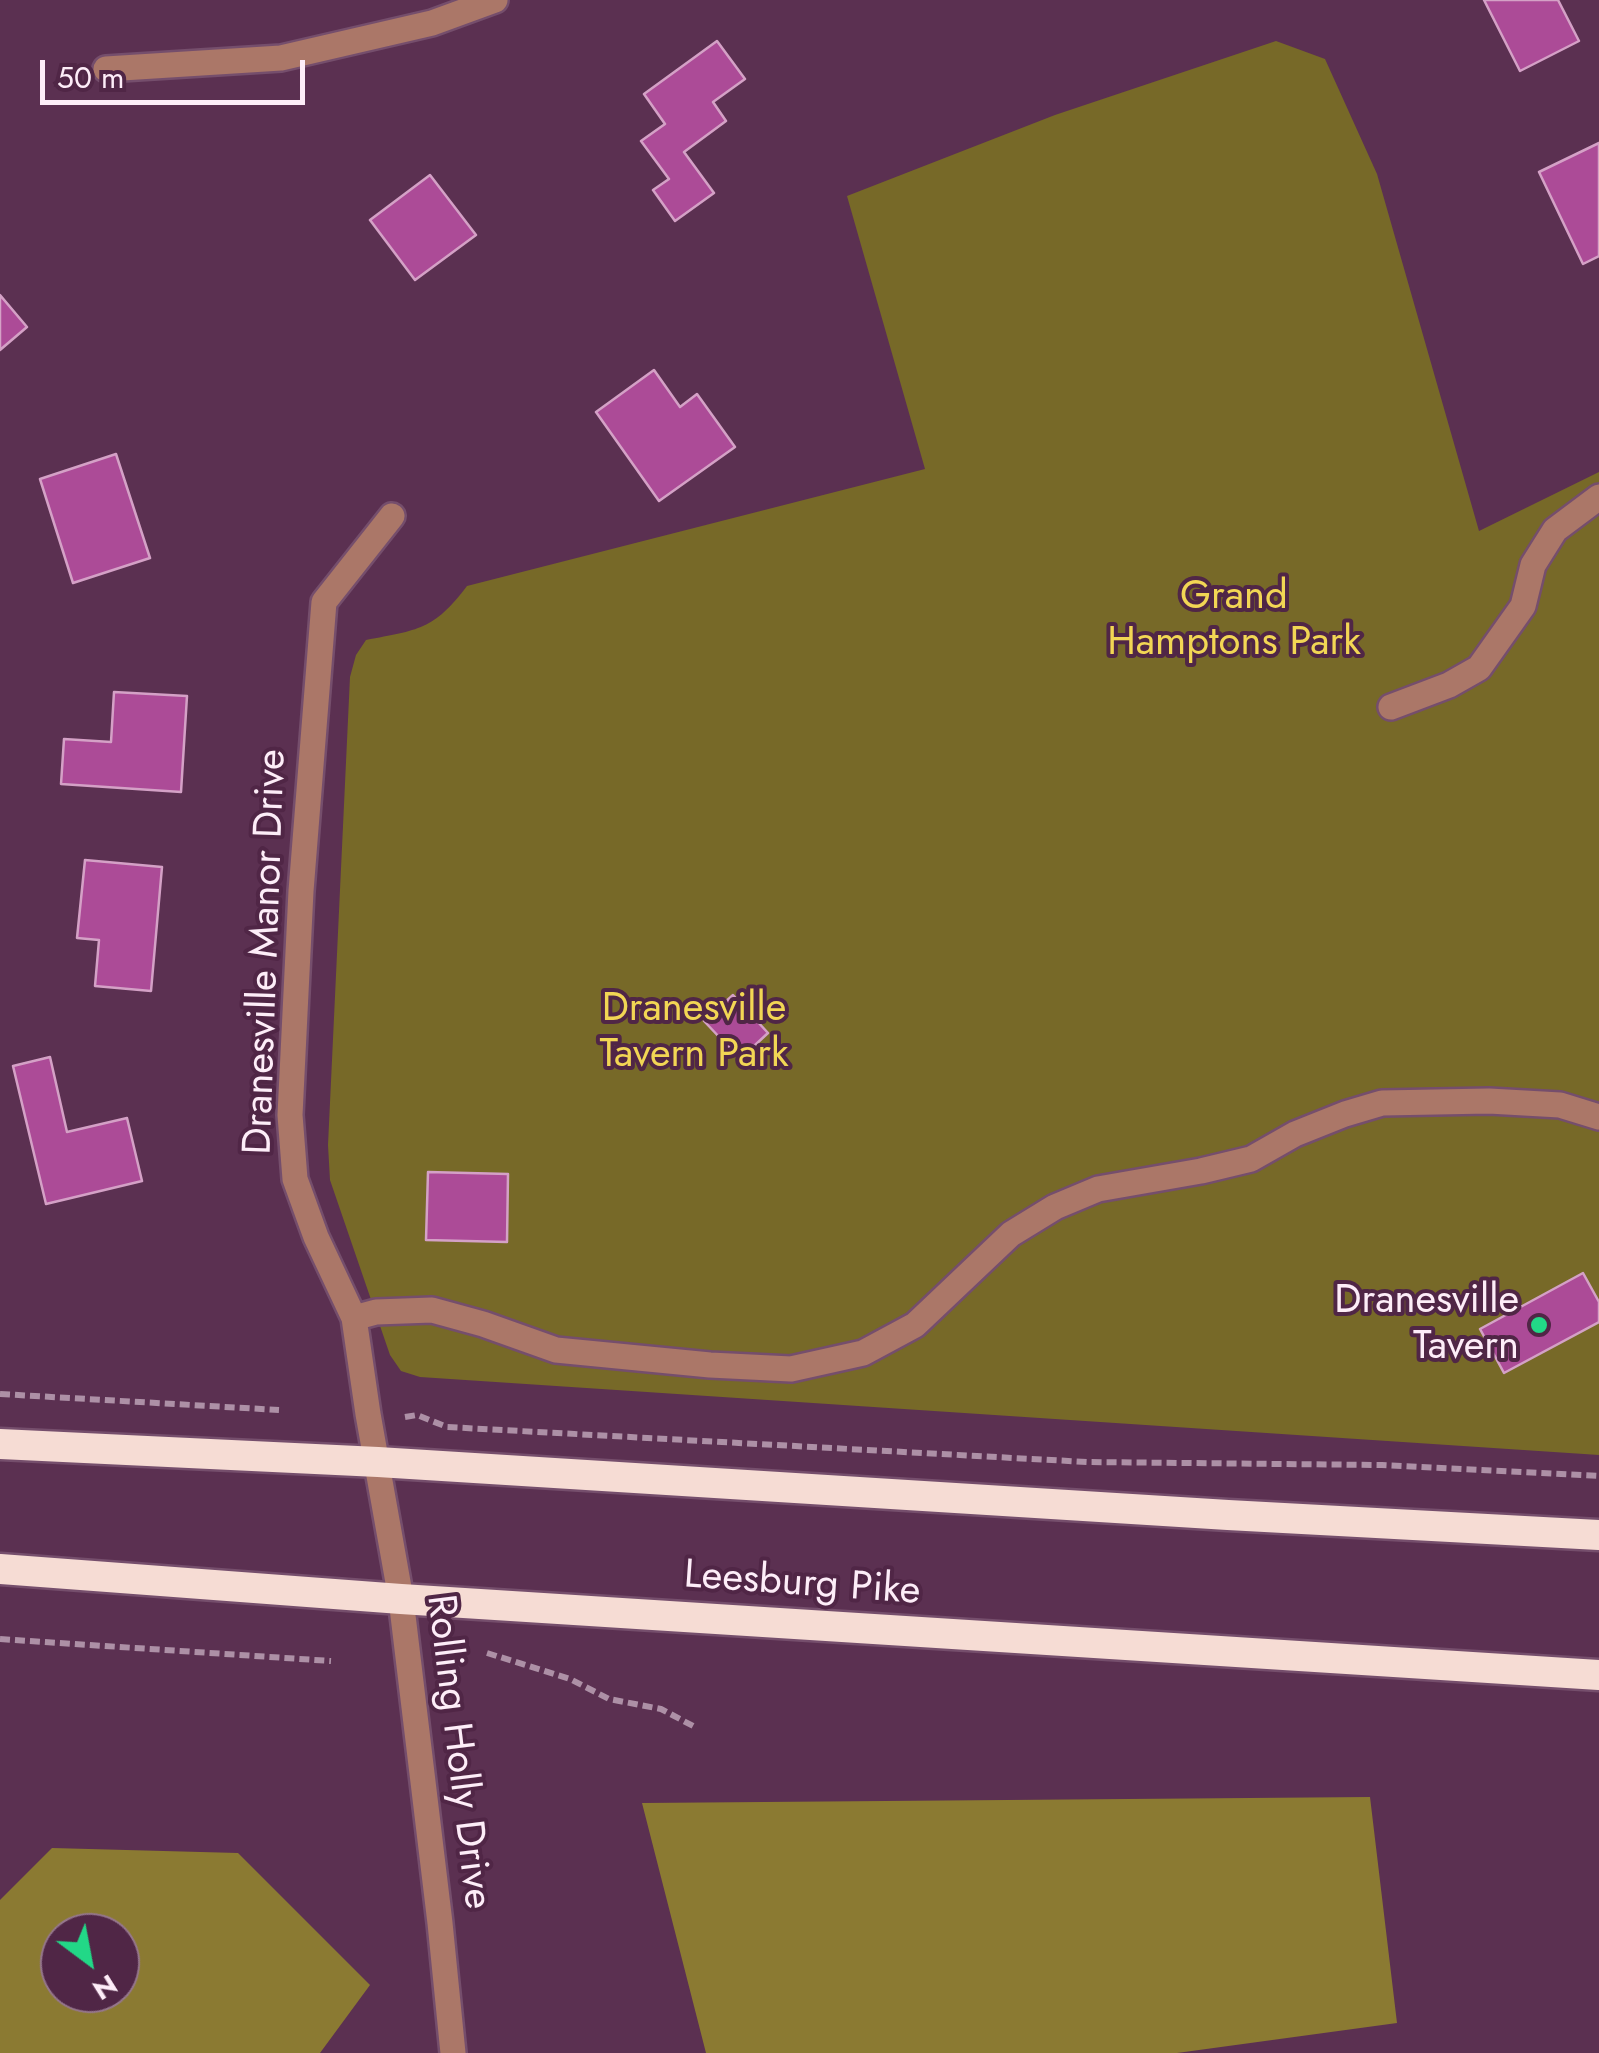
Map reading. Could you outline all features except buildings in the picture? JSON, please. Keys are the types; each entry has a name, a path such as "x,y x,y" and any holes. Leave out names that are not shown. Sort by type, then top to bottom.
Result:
{"highway":[{"path":"0,1444 378,1462 1599,1535"},
{"name":"Leesburg Pike","path":"0,1569 400,1599 1599,1675"}],"street":[{"path":"106,69 281,58 432,23 495,0"},
{"path":"1391,707 1449,686 1479,668 1523,606 1533,565 1556,530 1599,497"},
{"name":"Dranesville Manor Drive","path":"378,1462 354,1318 316,1237 295,1179 290,1115 301,892 324,602 392,516"},
{"path":"354,1318 376,1312 432,1310 556,1350 792,1369 863,1353 915,1325 1011,1234 1054,1207 1098,1189 1250,1159 1296,1134 1382,1103 1488,1100 1560,1106 1599,1117"},
{"name":"Rolling Holly Drive","path":"378,1462 400,1599 453,2053"}],"path":[{"path":"0,1394 278,1410"},
{"path":"405,1418 417,1415 462,1428 1087,1462 1382,1464 1599,1476"},
{"path":"0,1639 331,1661"},
{"path":"487,1653 570,1680 608,1699 661,1709 695,1727"}],"green space":[{"name":"Dranesville Tavern Park","path":"1276,41 1325,59 1377,174 1479,531 1599,472 1599,1455 420,1377 401,1371 390,1355 330,1180 328,1145 350,677 356,655 366,640 412,630 434,620 467,586 925,469 847,196 1055,115"}],"shaded area":[{"path":"1370,1797 1397,2023 1177,2053 706,2053 642,1803"},
{"path":"52,1848 238,1853 370,1985 320,2053 0,2053 0,1900"}],"place":[{"name":"Dranesville Tavern","path":"1539,1325"}],"park label":[{"name":"Grand Hamptons Park","path":"1234,621"}]}
